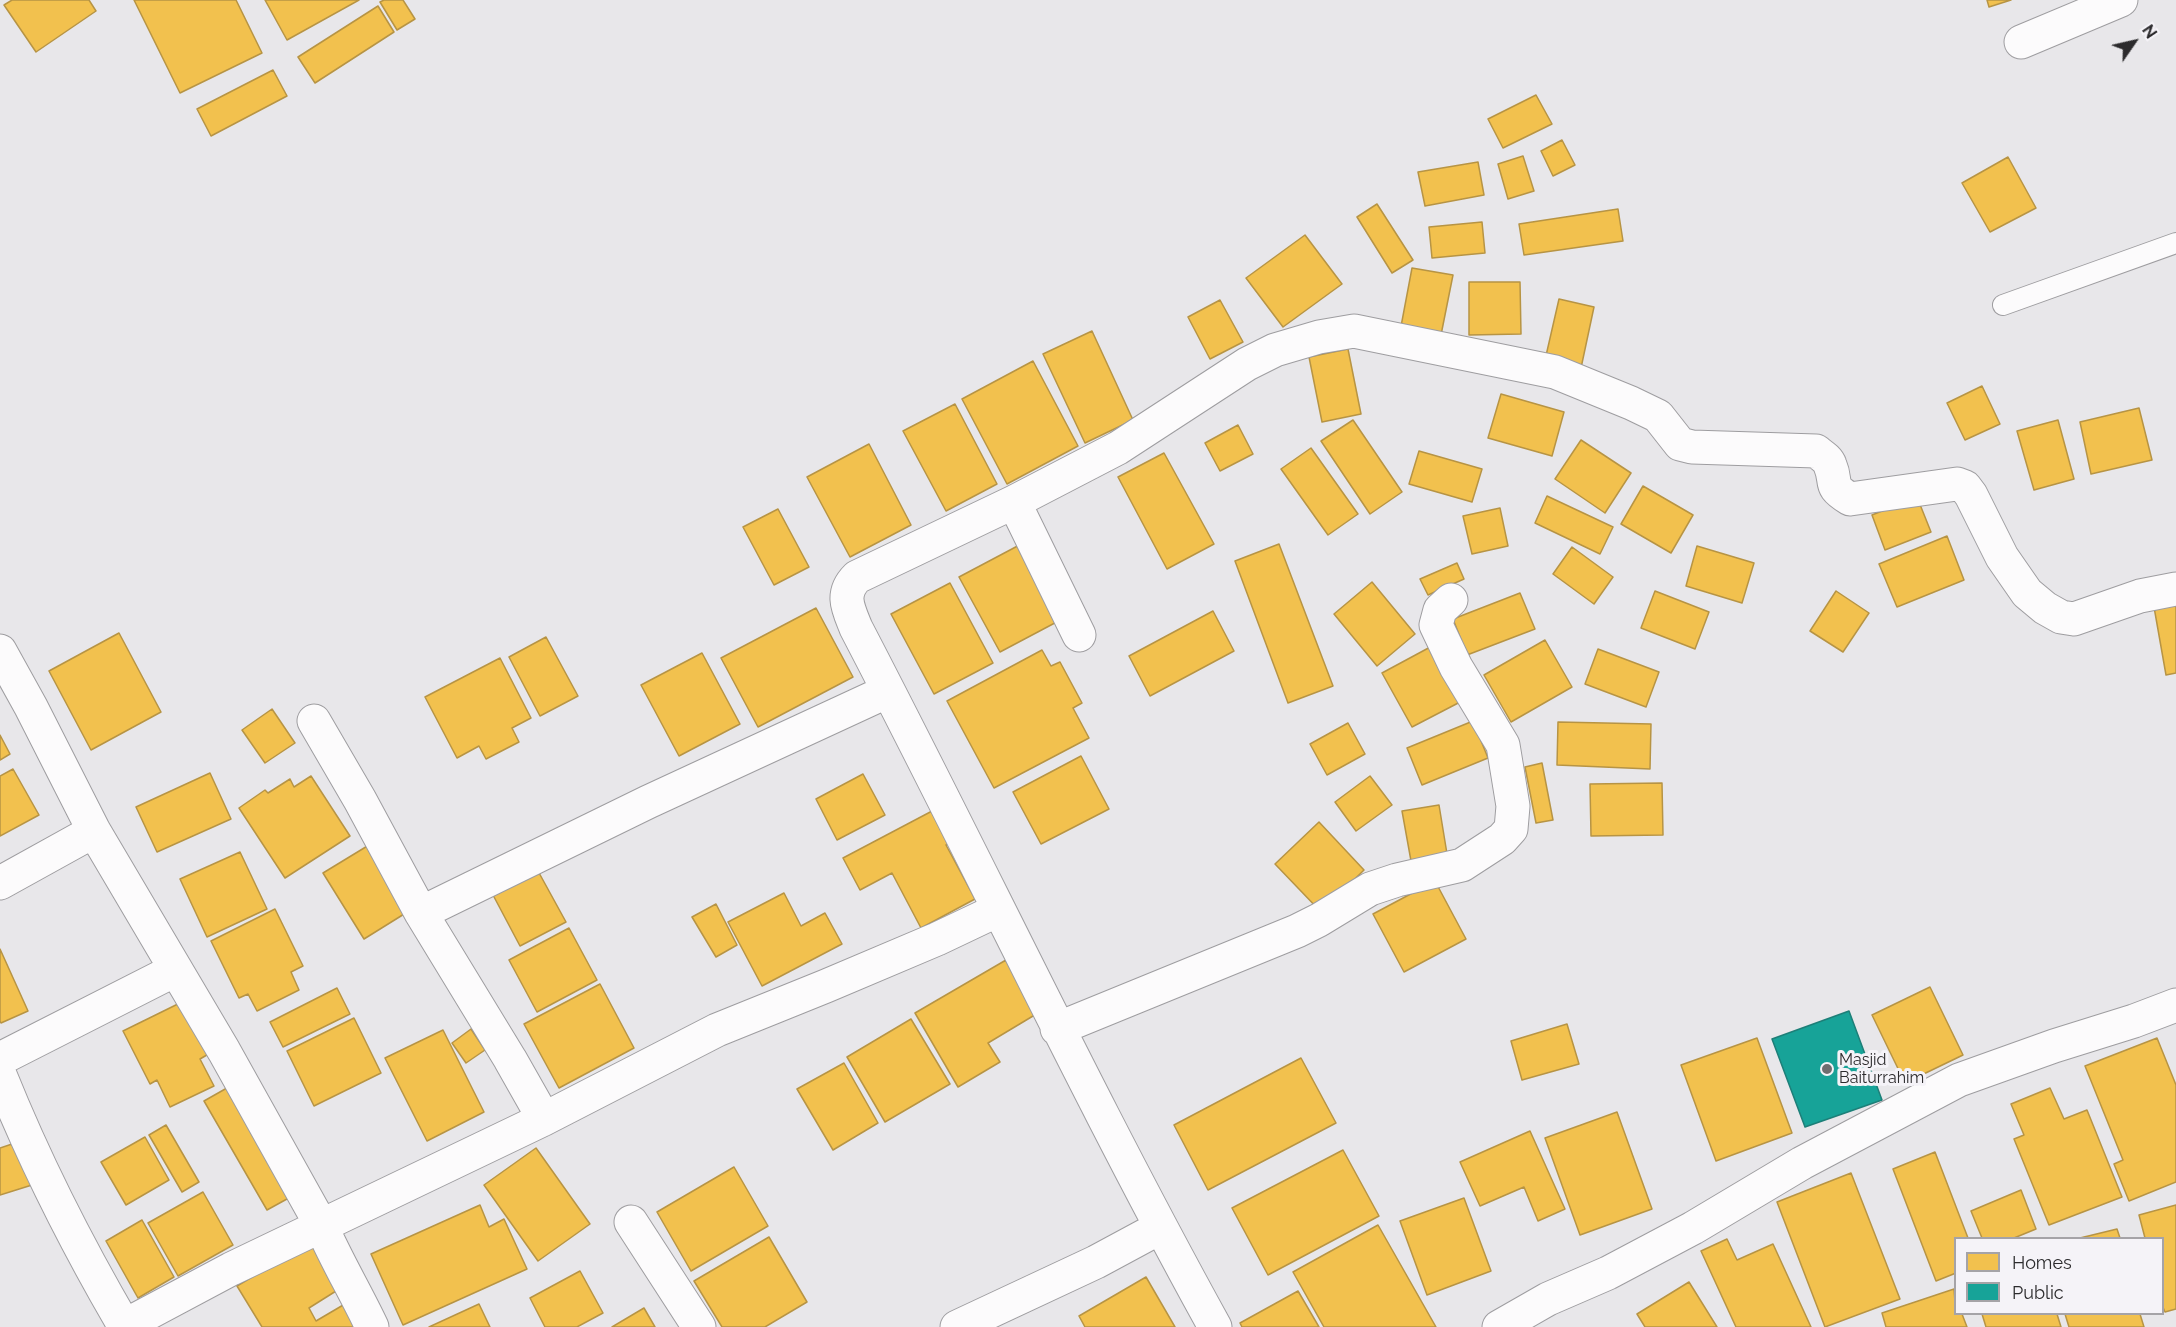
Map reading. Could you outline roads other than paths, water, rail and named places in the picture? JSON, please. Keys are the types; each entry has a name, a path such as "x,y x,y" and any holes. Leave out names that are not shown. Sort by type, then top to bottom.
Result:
{"street":[{"path":"2021,42 2121,0"},
{"path":"1215,1327 1057,1029 943,796 853,620 847,603 848,586 857,577 1014,502 1118,448 1247,363 1275,350 1319,336 1354,331 1555,372 1658,416 1680,444 1816,451 1831,466 1833,482 1839,492 1850,499 1958,484 1965,487 1971,495 2001,557 2027,593 2045,608 2061,617 2074,619 2139,596 2176,589"},
{"path":"1014,502 1079,635"},
{"path":"1057,1029 1297,931 1371,890 1397,880 1462,865 1502,839 1511,829 1513,806 1503,745 1456,668 1436,625 1440,610 1451,600"},
{"path":"0,651 94,831 224,1052 321,1225 372,1327"},
{"path":"421,914 648,802 888,690"},
{"path":"314,721 360,800 421,914 544,1119"},
{"path":"0,883 94,831"},
{"path":"0,1075 25,1137 77,1244 124,1327 231,1269 544,1119 717,1030 826,987 998,910"},
{"path":"0,1059 176,970"},
{"path":"1499,1327 1548,1299 1608,1273 1684,1233 1812,1157 1959,1080 2176,1005"},
{"path":"632,1222 699,1327"},
{"path":"957,1327 1096,1262 1161,1227"}],"lane":[{"path":"2003,305 2176,243"}],"place":[{"name":"Masjid Baiturrahim","path":"1827,1069"}]}
